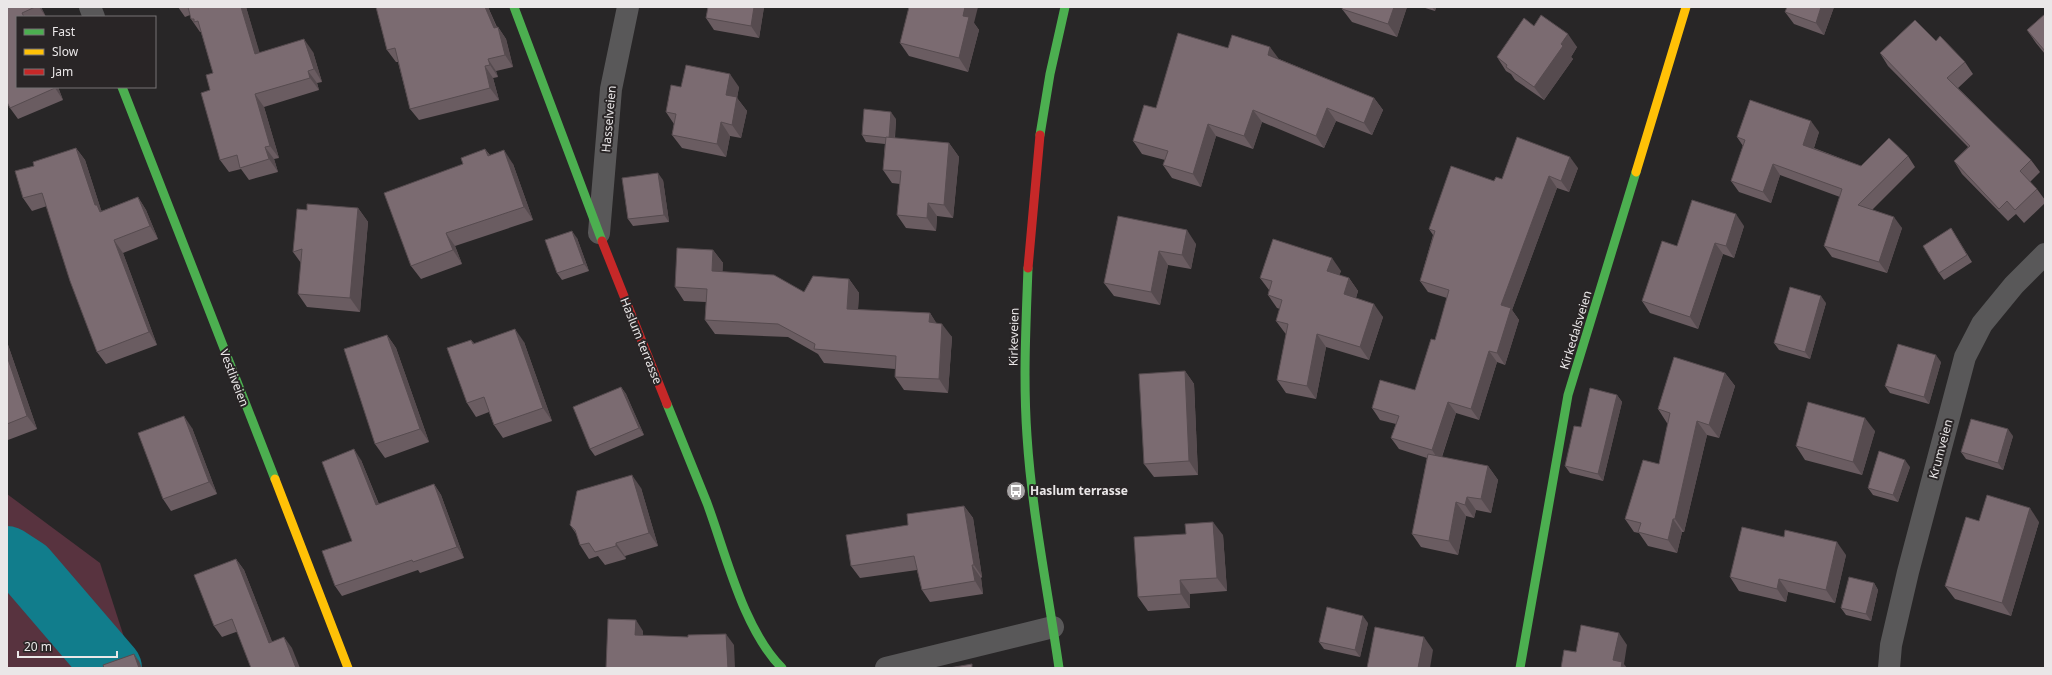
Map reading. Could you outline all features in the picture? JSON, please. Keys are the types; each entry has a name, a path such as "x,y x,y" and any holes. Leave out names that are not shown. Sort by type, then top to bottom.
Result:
{"street":[{"name":"Haslum terrasse","path":"514,7 599,232 707,503 747,610 763,647 775,664 782,668"},
{"name":"Hasselveien","path":"599,232 611,89 628,7"},
{"name":"Kirkeveien","path":"1059,668 1029,459 1025,406 1025,337 1036,163 1044,98 1054,46 1065,7"},
{"name":"Kirkedalsveien","path":"1520,668 1568,395 1686,7"},
{"name":"Vestliveien","path":"122,88 348,668"},
{"name":"Krumveien","path":"1889,668 1890,645 1965,357 1982,324 2014,285 2045,254"},
{"path":"886,668 1053,627"}],"shaded area":[{"path":"7,494 100,563 134,668 7,668"}],"building":[{"path":"7,7 35,7 22,13 24,16 16,16 16,88 55,88 10,108 7,102"},
{"path":"188,7 241,7 255,54 304,39 314,69 308,71 310,78 255,94 270,146 265,147 269,159 240,168 237,155 220,160 201,93 210,90 206,75 213,73 198,21 194,22 194,19 191,19"},
{"path":"376,7 485,7 494,28 498,27 505,55 488,59 490,65 485,66 490,88 410,109 395,48 387,50"},
{"path":"708,7 754,7 751,26 706,18"},
{"path":"909,7 965,7 963,16 969,17 959,58 900,43"},
{"path":"1343,7 1394,7 1388,24 1342,9"},
{"path":"1787,7 1821,7 1816,23 1785,12"},
{"path":"2045,14 2045,51 2027,30"},
{"path":"1541,15 1568,34 1561,44 1563,46 1534,87 1506,67 1507,65 1497,57 1524,18 1534,26"},
{"path":"1915,20 1936,41 1940,36 1965,62 1947,78 2031,160 2020,171 2037,189 2015,210 2007,201 1999,209 1954,161 1970,146 1880,53"},
{"path":"1178,33 1228,48 1232,35 1270,47 1268,55 1374,98 1364,123 1327,108 1316,136 1253,110 1244,136 1208,124 1193,174 1163,165 1168,151 1133,141 1144,105 1156,108"},
{"path":"686,65 730,74 726,95 737,97 732,125 721,122 717,144 672,135 676,114 666,112 671,85 681,87"},
{"path":"1750,100 1811,121 1803,145 1861,166 1889,138 1908,156 1858,205 1894,217 1879,262 1824,246 1842,189 1773,164 1763,192 1731,181 1745,140 1737,137"},
{"path":"864,109 891,112 889,138 862,135"},
{"path":"886,137 949,143 944,205 928,203 927,218 897,215 901,171 883,170"},
{"path":"1517,137 1570,157 1561,181 1549,176 1501,305 1511,308 1497,353 1489,351 1471,409 1448,402 1432,450 1391,438 1399,416 1372,408 1380,380 1415,390 1431,339 1435,340 1449,290 1420,281 1435,231 1429,229 1451,166 1494,181 1496,177 1502,179"},
{"path":"76,148 95,205 97,205 100,212 138,197 150,226 114,240 149,332 97,352 70,281 42,193 23,198 15,171 34,166 33,162"},
{"path":"485,149 488,156 504,150 524,207 446,233 453,250 411,266 384,193 463,164 461,158"},
{"path":"658,173 664,215 628,219 622,178"},
{"path":"1692,200 1736,214 1726,246 1715,243 1690,317 1642,301 1662,241 1677,246"},
{"path":"307,204 358,208 350,298 298,294 302,249 293,252 297,209 307,210"},
{"path":"1118,216 1187,230 1182,255 1159,251 1151,292 1104,283"},
{"path":"1951,228 1967,255 1939,273 1923,246"},
{"path":"572,231 584,264 557,273 545,240"},
{"path":"1273,239 1332,258 1327,271 1349,278 1344,294 1374,304 1360,347 1317,334 1307,386 1277,380 1288,324 1276,321 1282,300 1268,295 1272,281 1260,278"},
{"path":"677,248 713,250 712,271 774,275 804,292 813,276 849,279 847,309 930,313 929,322 942,324 939,379 895,377 896,356 814,349 815,344 778,324 705,320 707,289 675,287"},
{"path":"1790,287 1821,296 1805,352 1774,343"},
{"path":"515,329 543,408 494,425 484,397 467,403 447,348 471,340 473,344"},
{"path":"387,335 420,429 375,444 344,349"},
{"path":"1898,344 1936,355 1924,397 1885,386"},
{"path":"7,356 27,416 7,424"},
{"path":"1674,357 1725,373 1709,425 1697,421 1675,519 1673,519 1668,540 1638,532 1641,523 1625,519 1643,460 1659,464 1670,413 1658,409"},
{"path":"1185,371 1189,461 1144,464 1139,374"},
{"path":"621,387 639,428 590,449 573,407"},
{"path":"1590,388 1617,395 1598,474 1565,466 1574,426 1581,427"},
{"path":"1808,402 1865,418 1853,462 1796,446"},
{"path":"184,416 209,482 163,499 138,433"},
{"path":"1971,419 2008,429 1998,463 1961,452"},
{"path":"354,449 376,505 434,484 457,547 413,562 412,560 335,586 322,551 352,541 322,462"},
{"path":"1879,451 1905,460 1893,495 1868,488"},
{"path":"1428,454 1488,466 1481,499 1467,497 1465,505 1456,502 1449,541 1412,534"},
{"path":"632,475 649,533 616,543 616,546 595,552 589,543 580,545 575,530 570,525 577,491"},
{"path":"1987,495 2030,508 2002,603 1945,586 1966,517 1979,521"},
{"path":"964,506 974,565 972,565 975,581 922,590 914,556 851,566 846,535 908,525 907,514"},
{"path":"1213,522 1217,578 1180,580 1181,594 1138,597 1134,537 1186,534 1185,524"},
{"path":"1742,527 1784,537 1785,530 1837,542 1826,590 1779,579 1777,589 1730,577"},
{"path":"236,559 269,643 284,637 296,668 251,668 232,619 214,626 194,575"},
{"path":"1849,577 1874,583 1866,614 1841,608"},
{"path":"1327,607 1363,616 1355,650 1319,642"},
{"path":"608,619 636,620 635,635 688,637 688,635 726,634 728,668 606,668"},
{"path":"1581,625 1619,633 1613,660 1622,662 1621,668 1561,668 1564,650 1576,652"},
{"path":"1375,627 1424,637 1418,668 1367,668"},
{"path":"134,654 139,668 104,668 103,665"},
{"path":"972,664 972,668 949,668"}],"waterway":[{"path":"7,556 27,569 112,668"}],"traffic: fast":[{"path":"514,7 602,241"},
{"path":"1040,135 1050,74 1065,7"},
{"path":"122,88 275,479"},
{"path":"1520,668 1568,395 1636,172"},
{"path":"1028,268 1025,373 1029,465 1036,523 1059,668"},
{"path":"667,404 707,503 746,612 756,633 768,652 782,668"}],"traffic: slow":[{"path":"1636,172 1686,7"},
{"path":"275,479 348,668"}],"traffic: jam":[{"path":"1028,268 1040,135"},
{"path":"602,241 667,404"}],"place":[{"name":"Haslum terrasse","path":"1016,491"}]}
